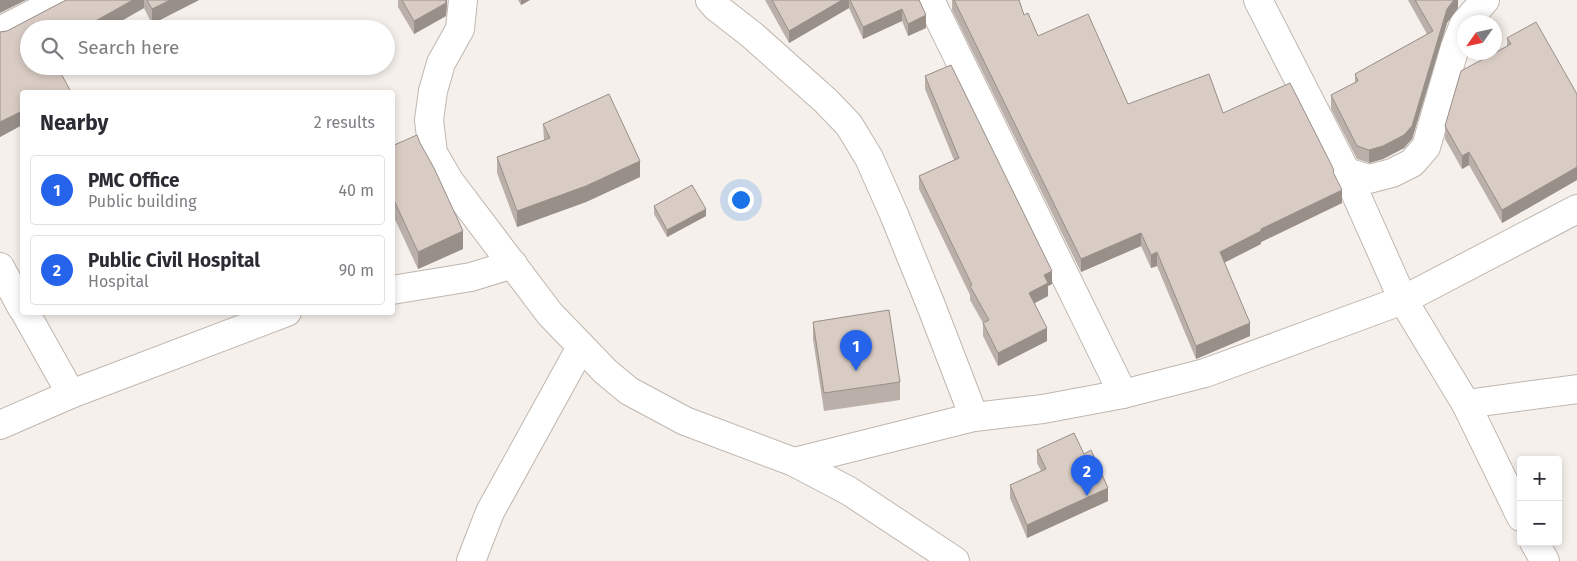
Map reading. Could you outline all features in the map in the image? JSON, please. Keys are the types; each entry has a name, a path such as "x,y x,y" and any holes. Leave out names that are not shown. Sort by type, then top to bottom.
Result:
{"street":[{"path":"21,20 60,0"},
{"path":"463,0 460,29 441,64 433,91 430,120 433,153 450,182 550,314 606,372 629,391 685,421 794,462 849,491 955,561"},
{"path":"710,0 826,101 849,125 869,158 893,212 974,417"},
{"path":"930,0 1123,394"},
{"path":"1258,0 1346,172 1403,300 1466,404 1517,509"},
{"path":"1472,15 1485,0"},
{"path":"0,31 20,21"},
{"path":"1346,172 1369,178 1392,173 1412,163 1426,147 1457,42"},
{"path":"794,462 974,417 1043,409 1123,394 1205,373 1403,300 1577,209"},
{"path":"395,290 471,277 513,264"},
{"path":"0,267 20,304"},
{"path":"27,315 71,394"},
{"path":"0,425 71,394 279,315"},
{"path":"471,561 490,512 581,347"},
{"path":"1466,404 1577,390"},
{"path":"1536,546 1545,561"}],"building":[{"path":"66,0 133,0 97,20 28,20"},
{"path":"147,0 170,0 152,9"},
{"path":"402,0 446,0 446,3 414,21"},
{"path":"772,0 842,0 789,31"},
{"path":"850,0 919,0 926,15 908,24 902,9 863,27"},
{"path":"954,0 1019,0 1024,15 1028,13 1038,36 1088,14 1128,104 1209,74 1223,113 1290,83 1342,190 1261,229 1261,231 1220,252 1250,323 1196,346 1157,252 1151,255 1141,233 1081,259"},
{"path":"1415,0 1454,0 1447,9 1412,126 1404,135 1383,146 1369,150 1357,146 1331,95 1358,81 1355,74 1433,31"},
{"path":"1536,22 1577,94 1577,167 1502,210 1469,152 1462,156 1445,126 1461,71 1481,60 1502,60 1502,49 1511,44 1507,38"},
{"path":"20,24 20,75 62,75 70,90 20,90 20,112 0,122 0,32 7,31"},
{"path":"951,65 1052,271 1044,275 1048,283 1029,293 1047,328 998,353 983,323 989,320 970,286 972,285 919,176 959,158 925,76"},
{"path":"609,94 640,161 586,186 517,211 497,157 550,138 543,124"},
{"path":"417,135 463,231 418,252 395,202 395,145"},
{"path":"692,185 706,209 667,230 654,206"},
{"path":"889,310 900,382 824,393 813,322"},
{"path":"1074,433 1084,454 1091,450 1108,488 1027,525 1010,485 1046,469 1037,450"}],"place":[{"name":"PMC Office","path":"856,371"},
{"name":"Public Civil Hospital","path":"1087,496"}]}
